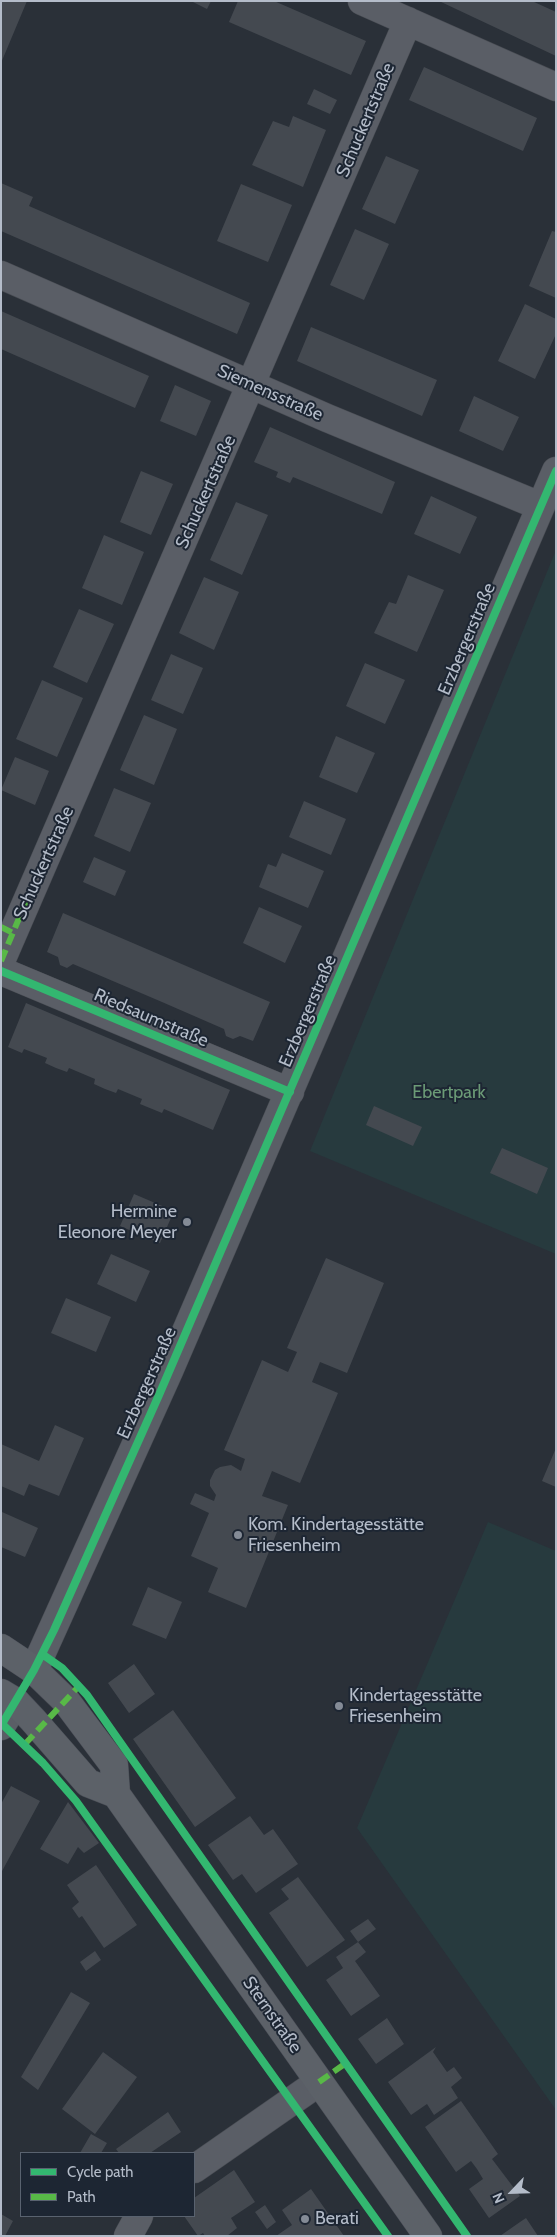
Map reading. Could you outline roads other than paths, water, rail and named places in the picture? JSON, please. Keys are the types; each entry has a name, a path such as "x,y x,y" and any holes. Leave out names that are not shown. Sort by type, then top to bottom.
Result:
{"main road":[{"path":"1,1648 34,1670 66,1700 114,1765 116,1794 88,1783 9,1698 34,1670"},
{"name":"Sternstraße","path":"116,1794 428,2236"}],"street":[{"path":"362,1 556,86"},
{"name":"Schuckertstraße","path":"1,961 7,930 253,384 408,21"},
{"name":"Siemensstraße","path":"1,276 253,384 327,418 540,506"},
{"name":"Erzbergerstraße","path":"34,1670 162,1387 556,471"},
{"name":"Riedsaumstraße","path":"1,971 290,1092"},
{"path":"1,1726 9,1698"},
{"path":"195,2168 319,2082"},
{"path":"128,2236 138,2217"}],"place":[{"name":"Hermine Eleonore Meyer","path":"187,1222"},
{"name":"Kom. Kindertagesstätte Friesenheim","path":"238,1535"},
{"name":"Kindertagesstätte Friesenheim","path":"339,1706"},
{"name":"Berati","path":"305,2219"}],"park label":[{"name":"Ebertpark","path":"449,1093"}]}
